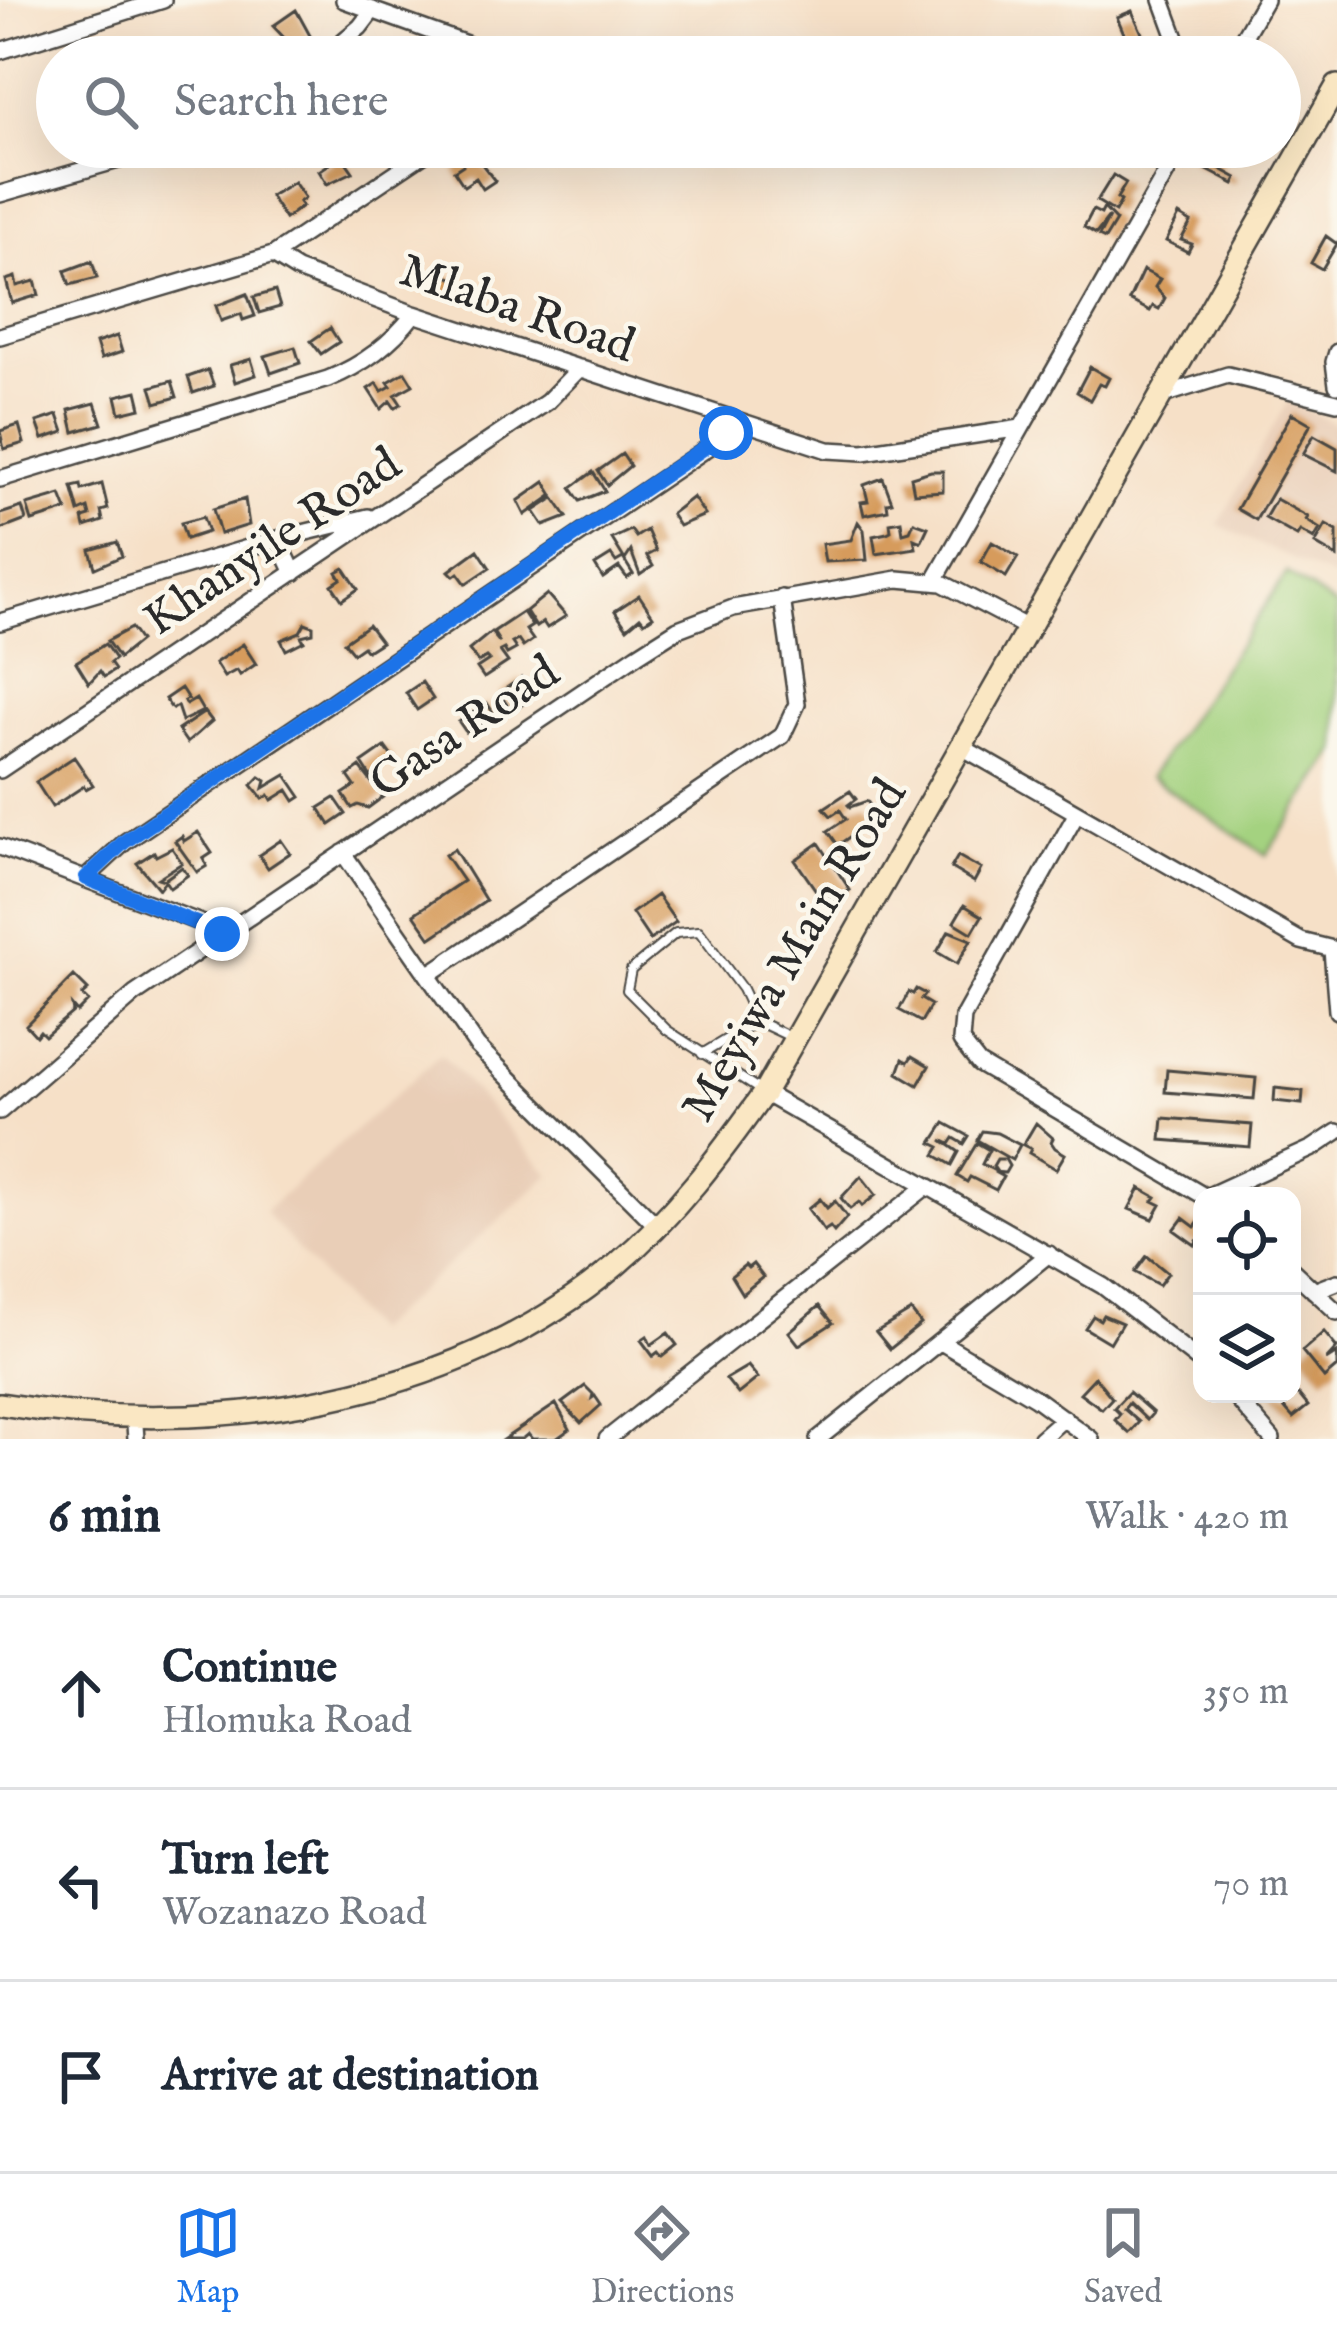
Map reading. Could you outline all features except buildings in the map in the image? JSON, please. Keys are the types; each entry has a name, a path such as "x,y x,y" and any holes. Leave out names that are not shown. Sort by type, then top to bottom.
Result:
{"street":[{"path":"48,36 164,0"},
{"path":"344,0 444,36"},
{"path":"1162,0 1176,36"},
{"path":"1244,36 1265,0"},
{"path":"349,36 373,10"},
{"path":"0,51 36,40"},
{"name":"Meyiwa Main Road","path":"1301,149 1337,86"},
{"path":"0,194 91,168"},
{"path":"0,336 273,255 403,168"},
{"path":"935,580 1169,168"},
{"name":"Meyiwa Main Road","path":"0,1404 135,1432 242,1423 335,1407 438,1372 551,1313 657,1226 719,1157 764,1093 1290,168"},
{"name":"Mlaba Road","path":"273,255 297,270 414,314 828,450 849,452 1021,428"},
{"path":"0,478 328,380 367,359 414,314"},
{"path":"1337,352 1337,385"},
{"name":"Khanyile Road","path":"0,770 547,401 580,368"},
{"path":"1160,396 1228,375 1337,402"},
{"path":"86,878 124,842 718,441 735,421"},
{"path":"0,622 278,539 376,515"},
{"path":"278,539 294,574"},
{"name":"Gasa Road","path":"0,1111 98,1022 678,629 733,608 898,579 935,580 1028,628"},
{"path":"428,975 790,728 797,704 782,598"},
{"path":"960,746 1301,940 1334,950 1337,1011"},
{"path":"1077,813 963,1016 961,1041 979,1064 1193,1188"},
{"path":"0,847 222,934"},
{"path":"343,853 498,1070 657,1226"},
{"path":"764,1093 1048,1254 1145,1315 1193,1355"},
{"path":"1226,1187 1313,1148 1337,1132"},
{"path":"608,1439 928,1186"},
{"path":"818,1439 1048,1254"},
{"path":"1301,1279 1337,1312"},
{"path":"1314,1291 1337,1282"},
{"path":"941,1342 1090,1439"},
{"path":"1241,1403 1272,1439"},
{"path":"1040,1439 1064,1418"}],"lane":[{"path":"764,1093 668,1030 634,997 626,984 639,960 676,932 687,929 704,934 742,989 757,1021 794,1039"},
{"path":"701,1054 757,1021"}],"shaded area":[{"path":"1288,401 1337,425 1337,580 1218,525"},
{"path":"441,1054 550,1175 372,1332 264,1212"}],"green space":[{"path":"1287,573 1337,607 1337,750 1266,855 1150,777"}],"route":[{"path":"222,934 86,878 124,842 726,433"}]}
